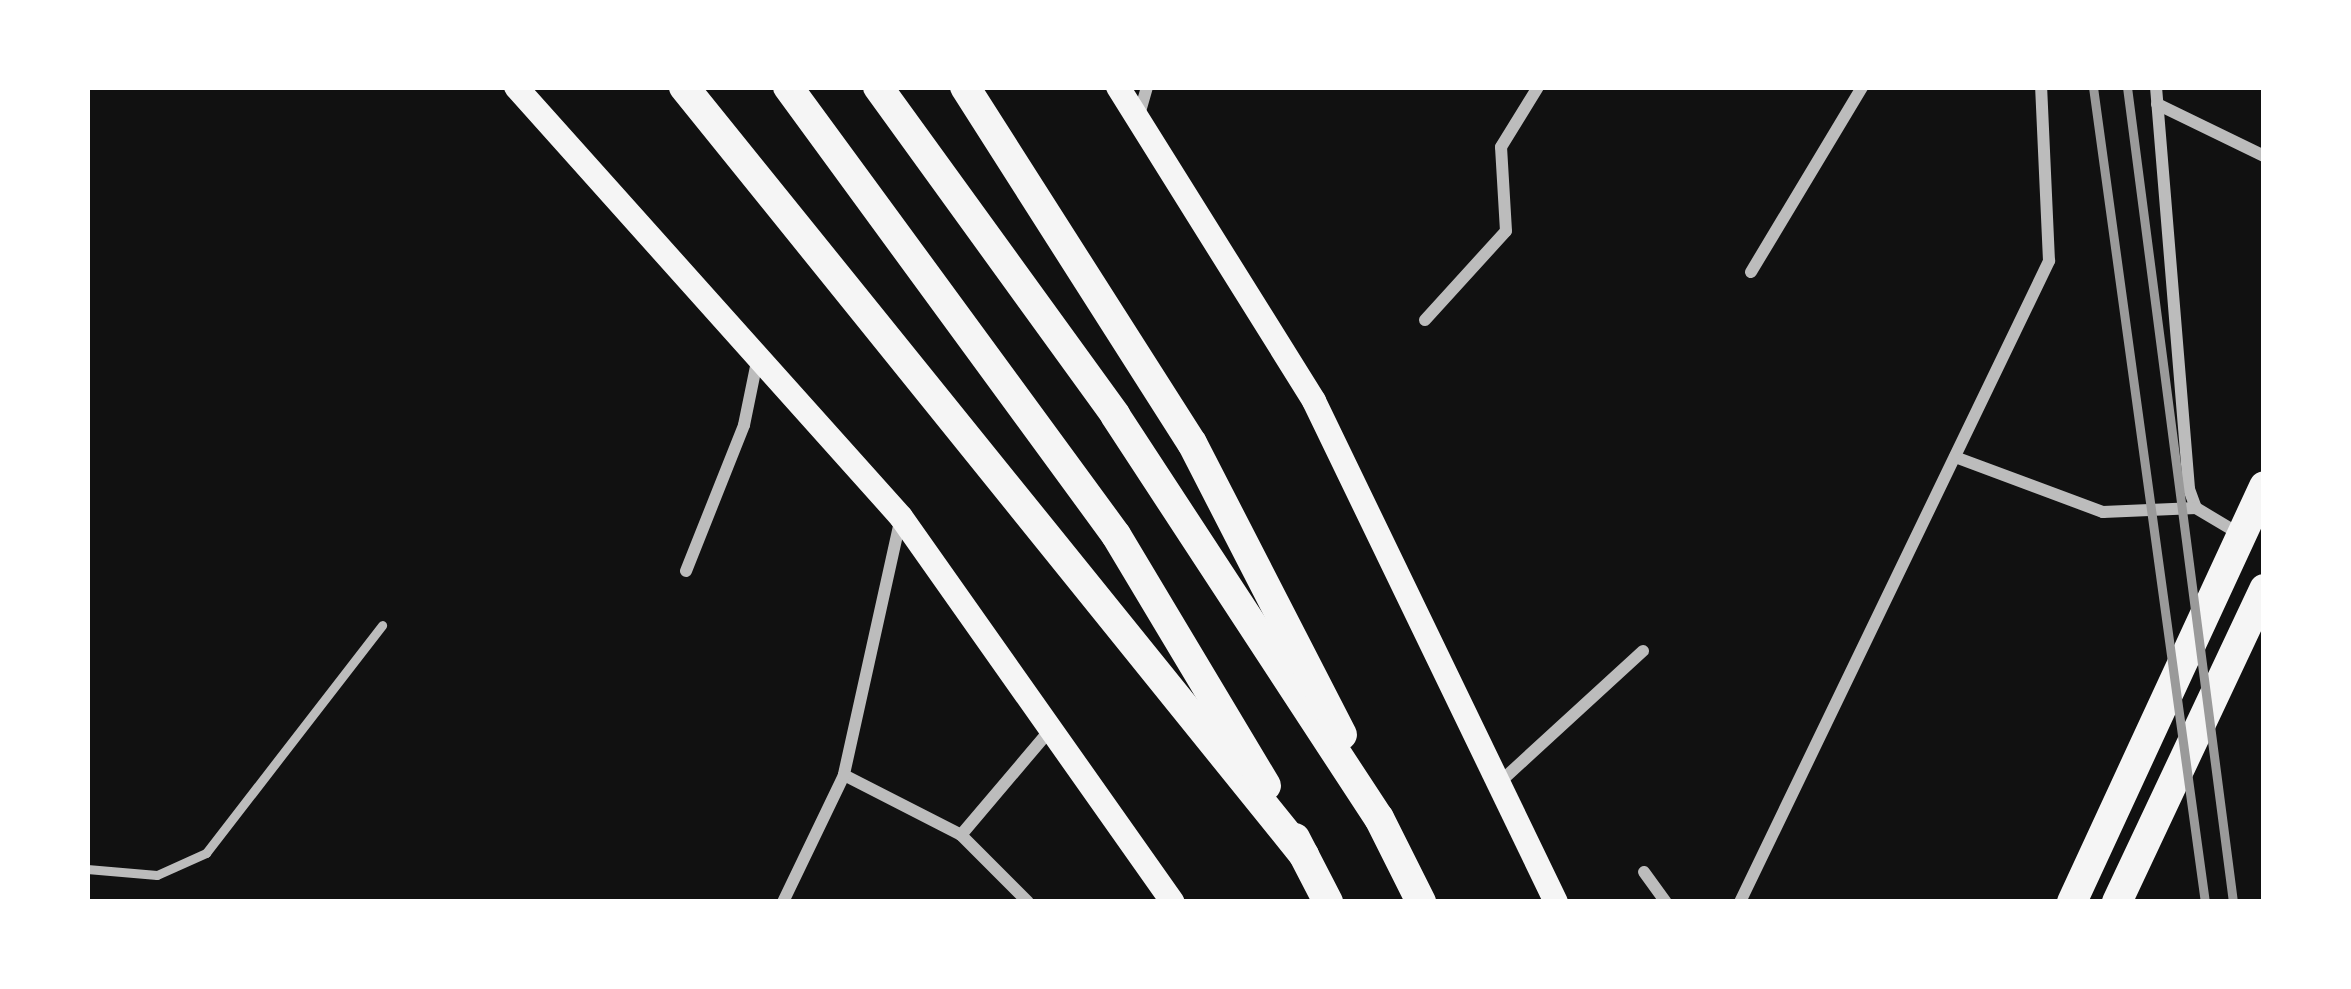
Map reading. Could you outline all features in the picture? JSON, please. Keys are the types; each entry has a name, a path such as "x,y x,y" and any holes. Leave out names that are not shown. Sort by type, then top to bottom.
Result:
{"highway":[{"path":"684,87 1304,855"},
{"path":"788,87 1116,535 1328,902"},
{"path":"878,87 1115,415 1379,818"},
{"path":"965,87 1192,443 1421,902"},
{"path":"2072,902 2264,486"},
{"path":"2117,902 2264,589"}],"main road":[{"path":"516,87 901,517 1055,723 1173,902"},
{"path":"1118,87 1314,401 1556,902"}],"street":[{"path":"1138,117 1147,87"},
{"path":"1425,320 1487,265 1506,231 1512,186 1501,147 1538,87"},
{"path":"1751,272 1862,87"},
{"path":"1740,902 2049,261 2041,87"},
{"path":"2156,87 2196,508"},
{"path":"2157,104 2264,156"},
{"path":"686,571 744,425 758,355"},
{"path":"1955,457 2103,512 2196,508 2240,535"},
{"path":"787,902 844,775 901,517"},
{"path":"1499,782 1643,651"},
{"path":"961,835 1055,723"},
{"path":"844,775 961,835 1028,902"},
{"path":"1644,872 1666,902"}],"lane":[{"path":"87,869 157,875 206,853 382,625"}],"railway":[{"path":"2093,87 2205,902"},
{"path":"2127,87 2233,902"}]}
